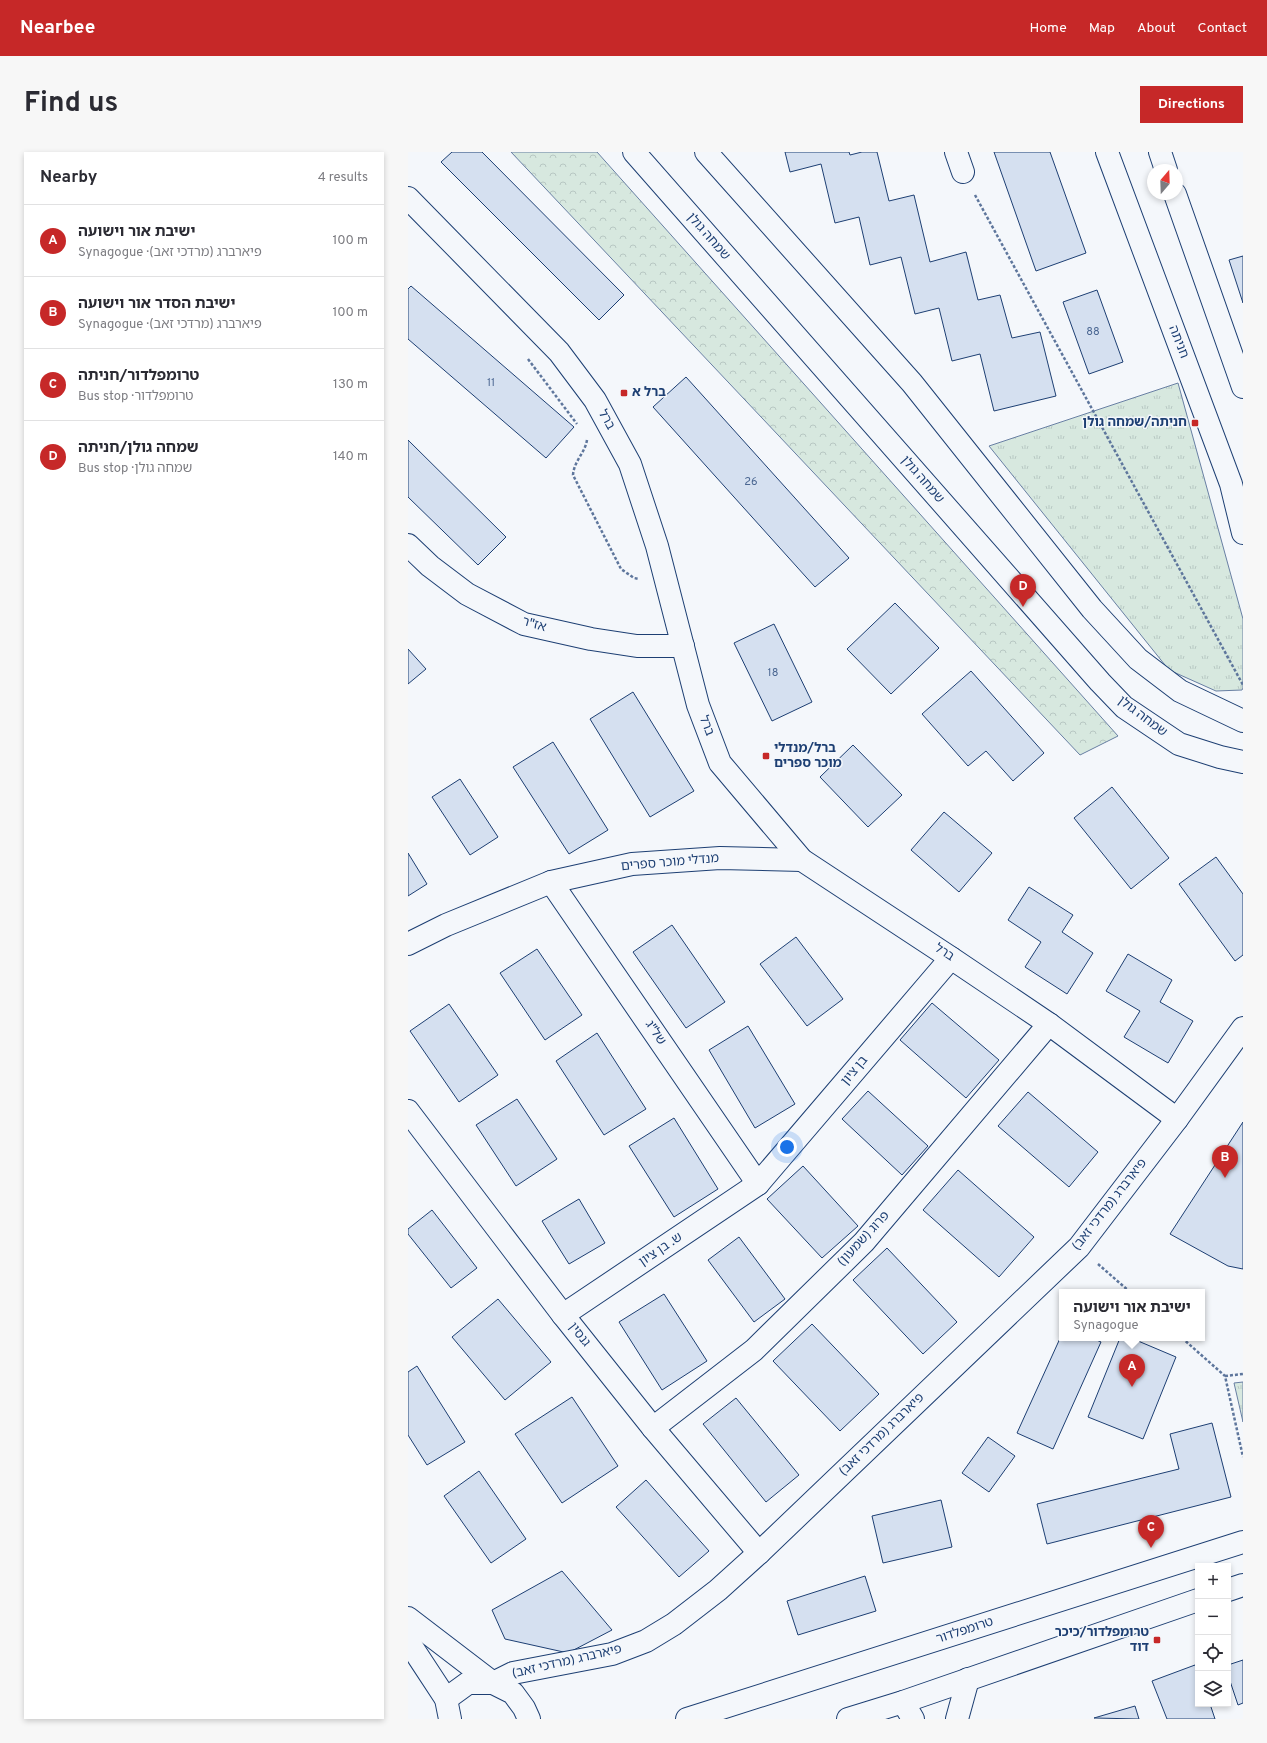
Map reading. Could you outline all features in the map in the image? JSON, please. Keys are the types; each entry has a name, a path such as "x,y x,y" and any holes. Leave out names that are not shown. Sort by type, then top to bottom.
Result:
{"street":[{"name":"שמחה גולן","path":"634,152 1095,676 1124,707 1179,744 1220,757 1243,762"},
{"path":"706,152 912,383 1092,609 1138,659 1180,691 1210,707 1243,721"},
{"name":"חניתה","path":"1107,152 1231,484 1243,533"},
{"path":"1160,152 1164,164"},
{"name":"ברל","path":"408,198 559,352 595,400 630,464 657,546 698,705 720,763 802,860 952,958 1049,1024 1177,1119"},
{"path":"1177,200 1243,387"},
{"name":"אז\"ר","path":"408,545 430,566 467,594 524,624 591,639 637,646 683,646"},
{"path":"1210,707 1228,708 1243,705"},
{"path":"1220,757 1243,771"},
{"name":"מנדלי מוכר ספרים","path":"408,944 446,925 551,882 632,864 720,858 802,860"},
{"name":"של\"ג","path":"551,882 758,1184"},
{"name":"בן ציון","path":"758,1184 952,958"},
{"name":"פרוג (שמעון)","path":"653,1428 754,1350 864,1242 1049,1024"},
{"name":"פיארברג (מרדכי זאב)","path":"448,1709 468,1683 493,1683 513,1673 612,1654 646,1641 674,1624 712,1595 760,1553 1079,1247 1177,1119 1243,1028"},
{"name":"גנסין","path":"408,1111 563,1315 653,1428 760,1553"},
{"name":"ש. בן ציון","path":"563,1315 758,1184"},
{"name":"טרומפלדור","path":"686,1719 1243,1542"},
{"path":"1231,1589 1243,1585"},
{"path":"848,1719 908,1710 968,1680 1195,1601"},
{"path":"408,1618 493,1683 513,1693 524,1708 529,1719"},
{"path":"408,1641 448,1709"},
{"path":"957,1719 968,1680"}],"path":[{"path":"959,162 1243,685"},
{"path":"524,355 579,426"},
{"path":"585,436 587,440 584,450 574,467 573,475 621,569 634,578 643,580"},
{"path":"1096,1262 1127,1289"},
{"path":"1185,1341 1225,1376 1243,1457"},
{"path":"1225,1376 1243,1374"}],"green space":[{"path":"511,152 597,152 1118,736 1080,755"},
{"path":"1178,383 1243,619 1242,690 1216,691 1169,670 989,446"},
{"path":"1243,1382 1243,1422 1234,1383"}],"building":[{"path":"452,152 482,152 624,295 599,320 441,162"},
{"path":"785,152 849,152 850,155 862,152 877,152 889,201 914,195 930,262 966,252 978,300 1000,295 1012,338 1040,332 1056,396 994,411 980,354 952,361 939,308 915,314 901,257 870,265 859,217 835,223 821,164 790,172"},
{"path":"994,152 1050,152 1086,253 1036,271"},
{"path":"1243,256 1243,303 1229,260"},
{"path":"411,286 574,427 546,458 408,339 408,289"},
{"path":"1097,290 1123,362 1089,374 1063,302"},
{"path":"686,377 849,558 815,587 653,407"},
{"path":"408,440 506,537 478,565 408,497"},
{"path":"895,603 939,648 891,694 847,649"},
{"path":"774,624 812,702 772,721 734,643"},
{"path":"408,649 426,669 408,684"},
{"path":"971,671 1044,753 1013,781 986,751 968,766 922,714"},
{"path":"633,692 694,791 650,817 590,719"},
{"path":"553,742 608,830 569,854 513,767"},
{"path":"853,745 902,795 868,827 820,777"},
{"path":"460,779 498,837 470,855 432,797"},
{"path":"1112,787 1169,858 1131,889 1074,818"},
{"path":"944,812 992,853 959,892 911,850"},
{"path":"408,853 427,884 408,896"},
{"path":"1216,857 1243,894 1243,955 1235,961 1179,884"},
{"path":"1029,887 1073,915 1062,932 1093,953 1067,994 1025,967 1041,942 1008,920"},
{"path":"672,925 725,1002 686,1028 633,952"},
{"path":"796,937 843,999 807,1026 760,964"},
{"path":"537,949 582,1015 545,1040 500,973"},
{"path":"1128,954 1172,980 1160,1002 1193,1021 1168,1063 1124,1037 1140,1011 1106,991"},
{"path":"932,1003 999,1060 966,1098 900,1040"},
{"path":"449,1004 498,1075 459,1102 410,1031"},
{"path":"748,1026 795,1104 755,1128 709,1050"},
{"path":"597,1033 646,1109 604,1135 556,1061"},
{"path":"868,1091 928,1146 902,1175 842,1119"},
{"path":"1028,1092 1098,1152 1069,1187 998,1126"},
{"path":"517,1099 557,1159 516,1186 476,1125"},
{"path":"674,1118 718,1189 674,1217 629,1146"},
{"path":"1243,1122 1243,1269 1228,1266 1170,1234"},
{"path":"803,1166 858,1226 822,1258 767,1199"},
{"path":"958,1170 1034,1237 999,1277 923,1210"},
{"path":"579,1199 605,1243 569,1264 542,1221"},
{"path":"432,1210 477,1268 451,1288 408,1234 408,1229"},
{"path":"739,1237 785,1299 754,1322 708,1260"},
{"path":"887,1248 957,1322 923,1354 853,1280"},
{"path":"664,1294 707,1361 662,1390 619,1322"},
{"path":"498,1299 551,1362 505,1400 452,1337"},
{"path":"812,1324 879,1394 840,1431 773,1361"},
{"path":"1059,1341 1101,1342 1053,1449 1017,1433"},
{"path":"1119,1341 1138,1341 1176,1357 1143,1439 1088,1417"},
{"path":"417,1366 465,1442 427,1465 408,1435 408,1372"},
{"path":"572,1397 618,1466 562,1503 515,1434"},
{"path":"736,1398 799,1475 766,1502 703,1424"},
{"path":"1212,1423 1231,1497 1047,1544 1037,1504 1179,1469 1170,1434"},
{"path":"988,1437 1015,1456 989,1492 962,1473"},
{"path":"479,1471 526,1539 491,1563 444,1496"},
{"path":"646,1480 709,1551 679,1577 616,1507"},
{"path":"941,1500 952,1547 883,1563 872,1516"},
{"path":"562,1571 612,1630 568,1653 505,1639 492,1610"},
{"path":"865,1576 876,1611 798,1635 787,1601"},
{"path":"1243,1660 1243,1703 1238,1705 1231,1684 1231,1664"},
{"path":"1195,1665 1195,1707 1211,1707 1215,1719 1167,1719 1152,1681"},
{"path":"1135,1706 1139,1719 1094,1718"}],"place":[{"name":"ברל א","path":"624,393"},
{"name":"חניתה/שמחה גולן","path":"1195,423"},
{"name":"שמחה גולן/חניתה","path":"1023,607"},
{"name":"ברל/מנדלי מוכר ספרים","path":"766,756"},
{"name":"ישיבת הסדר אור וישועה","path":"1225,1178"},
{"name":"ישיבת אור וישועה","path":"1132,1387"},
{"name":"טרומפלדור/חניתה","path":"1151,1548"},
{"name":"טרומפלדור/כיכר דוד","path":"1157,1640"}]}
